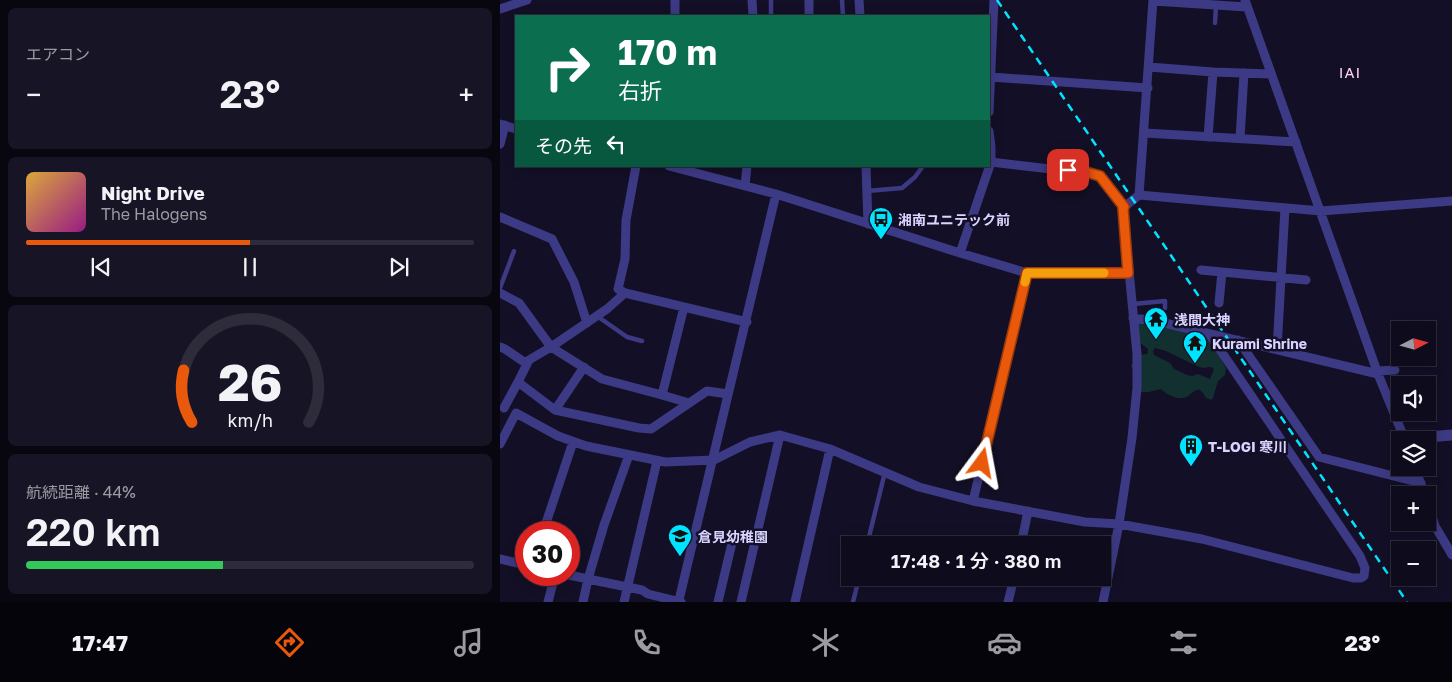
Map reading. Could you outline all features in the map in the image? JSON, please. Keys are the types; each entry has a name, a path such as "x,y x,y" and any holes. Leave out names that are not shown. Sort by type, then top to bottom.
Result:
{"street":[{"path":"500,9 527,0"},
{"path":"675,0 675,15"},
{"path":"752,0 753,15"},
{"path":"809,0 809,15"},
{"path":"859,0 860,15"},
{"path":"990,94 990,43 994,0"},
{"path":"1139,195 1145,133 1153,0 1216,5 1246,3 1378,373 1402,431"},
{"path":"1149,67 1272,74"},
{"path":"1208,137 1213,72"},
{"path":"1240,138 1244,73"},
{"path":"991,77 1148,88"},
{"path":"500,144 503,125 515,129"},
{"path":"1145,133 1296,142"},
{"path":"990,139 990,162 1100,176 1124,207 1128,273 1137,354 1136,406 1118,524 1103,602"},
{"path":"636,167 626,220 625,259 618,289 625,293 747,322"},
{"path":"672,167 776,194 1027,273 1128,273"},
{"path":"745,186 747,167"},
{"path":"866,167 868,224"},
{"path":"960,253 988,167"},
{"path":"580,577 642,590 648,594 682,601 728,394 747,322 776,194"},
{"path":"1124,207 1139,195 1321,212 1452,201"},
{"path":"1277,348 1285,208"},
{"path":"500,217 552,239 574,282 587,323"},
{"path":"1201,270 1306,280"},
{"path":"1219,303 1222,272"},
{"path":"973,501 1027,273"},
{"path":"500,293 519,303 551,347 602,379 689,403"},
{"path":"625,293 597,316 530,360 502,407 573,442 665,462 714,460 750,442 780,435 830,449 919,487 973,501 1085,522 1118,524 1202,539 1354,578 1361,578 1364,576 1365,568 1360,556 1210,335"},
{"path":"662,395 684,307"},
{"path":"1133,318 1156,321 1210,335 1277,348 1378,373 1395,370"},
{"path":"1238,340 1319,457 1421,483"},
{"path":"500,347 527,364"},
{"path":"555,410 584,367"},
{"path":"518,382 555,410 651,429 707,391 728,394"},
{"path":"500,444 516,413"},
{"path":"741,602 780,435"},
{"path":"1436,436 1452,435"},
{"path":"547,521 573,442"},
{"path":"796,602 830,449"},
{"path":"583,602 604,525 629,455"},
{"path":"624,602 657,461"},
{"path":"1418,476 1422,486"},
{"path":"1023,536 1028,511"},
{"path":"1436,528 1452,555"},
{"path":"718,602 732,543"},
{"path":"500,559 515,562"},
{"path":"548,602 552,586"},
{"path":"1008,602 1012,586"}],"lane":[{"path":"771,0 771,15"},
{"path":"842,0 843,15"},
{"path":"1215,23 1216,5"},
{"path":"867,191 902,188 915,177 922,167"},
{"path":"500,288 514,250"},
{"path":"1131,304 1165,302 1165,308"},
{"path":"597,316 628,337 642,341"},
{"path":"869,536 885,472"},
{"path":"853,602 857,586"}],"green space":[{"path":"1136,323 1198,331 1211,341 1226,368 1225,375 1218,381 1213,398 1211,400 1206,398 1200,390 1183,398 1171,396 1161,389 1139,392 1135,373 1131,366 1137,357 1147,354 1148,349 1139,342","holes":["1155,348 1166,351 1202,368 1211,367 1214,369 1210,379 1198,374 1189,375 1174,369 1170,363 1154,355 1153,351"]}],"railway":[{"path":"997,0 1407,602"}],"slow traffic":[{"path":"1025,282 1027,273 1104,273"}],"place":[{"name":"湘南ユニテック前","path":"881,240"},
{"name":"浅間大神","path":"1156,340"},
{"name":"Kurami Shrine","path":"1195,364"},
{"name":"T-LOGI 寒川","path":"1191,467"},
{"name":"倉見幼稚園","path":"680,557"}],"district":[{"name":"IAI","path":"1350,72"}],"route":[{"path":"982,463 1027,273 1128,273 1124,207 1100,176 1068,170"}]}
